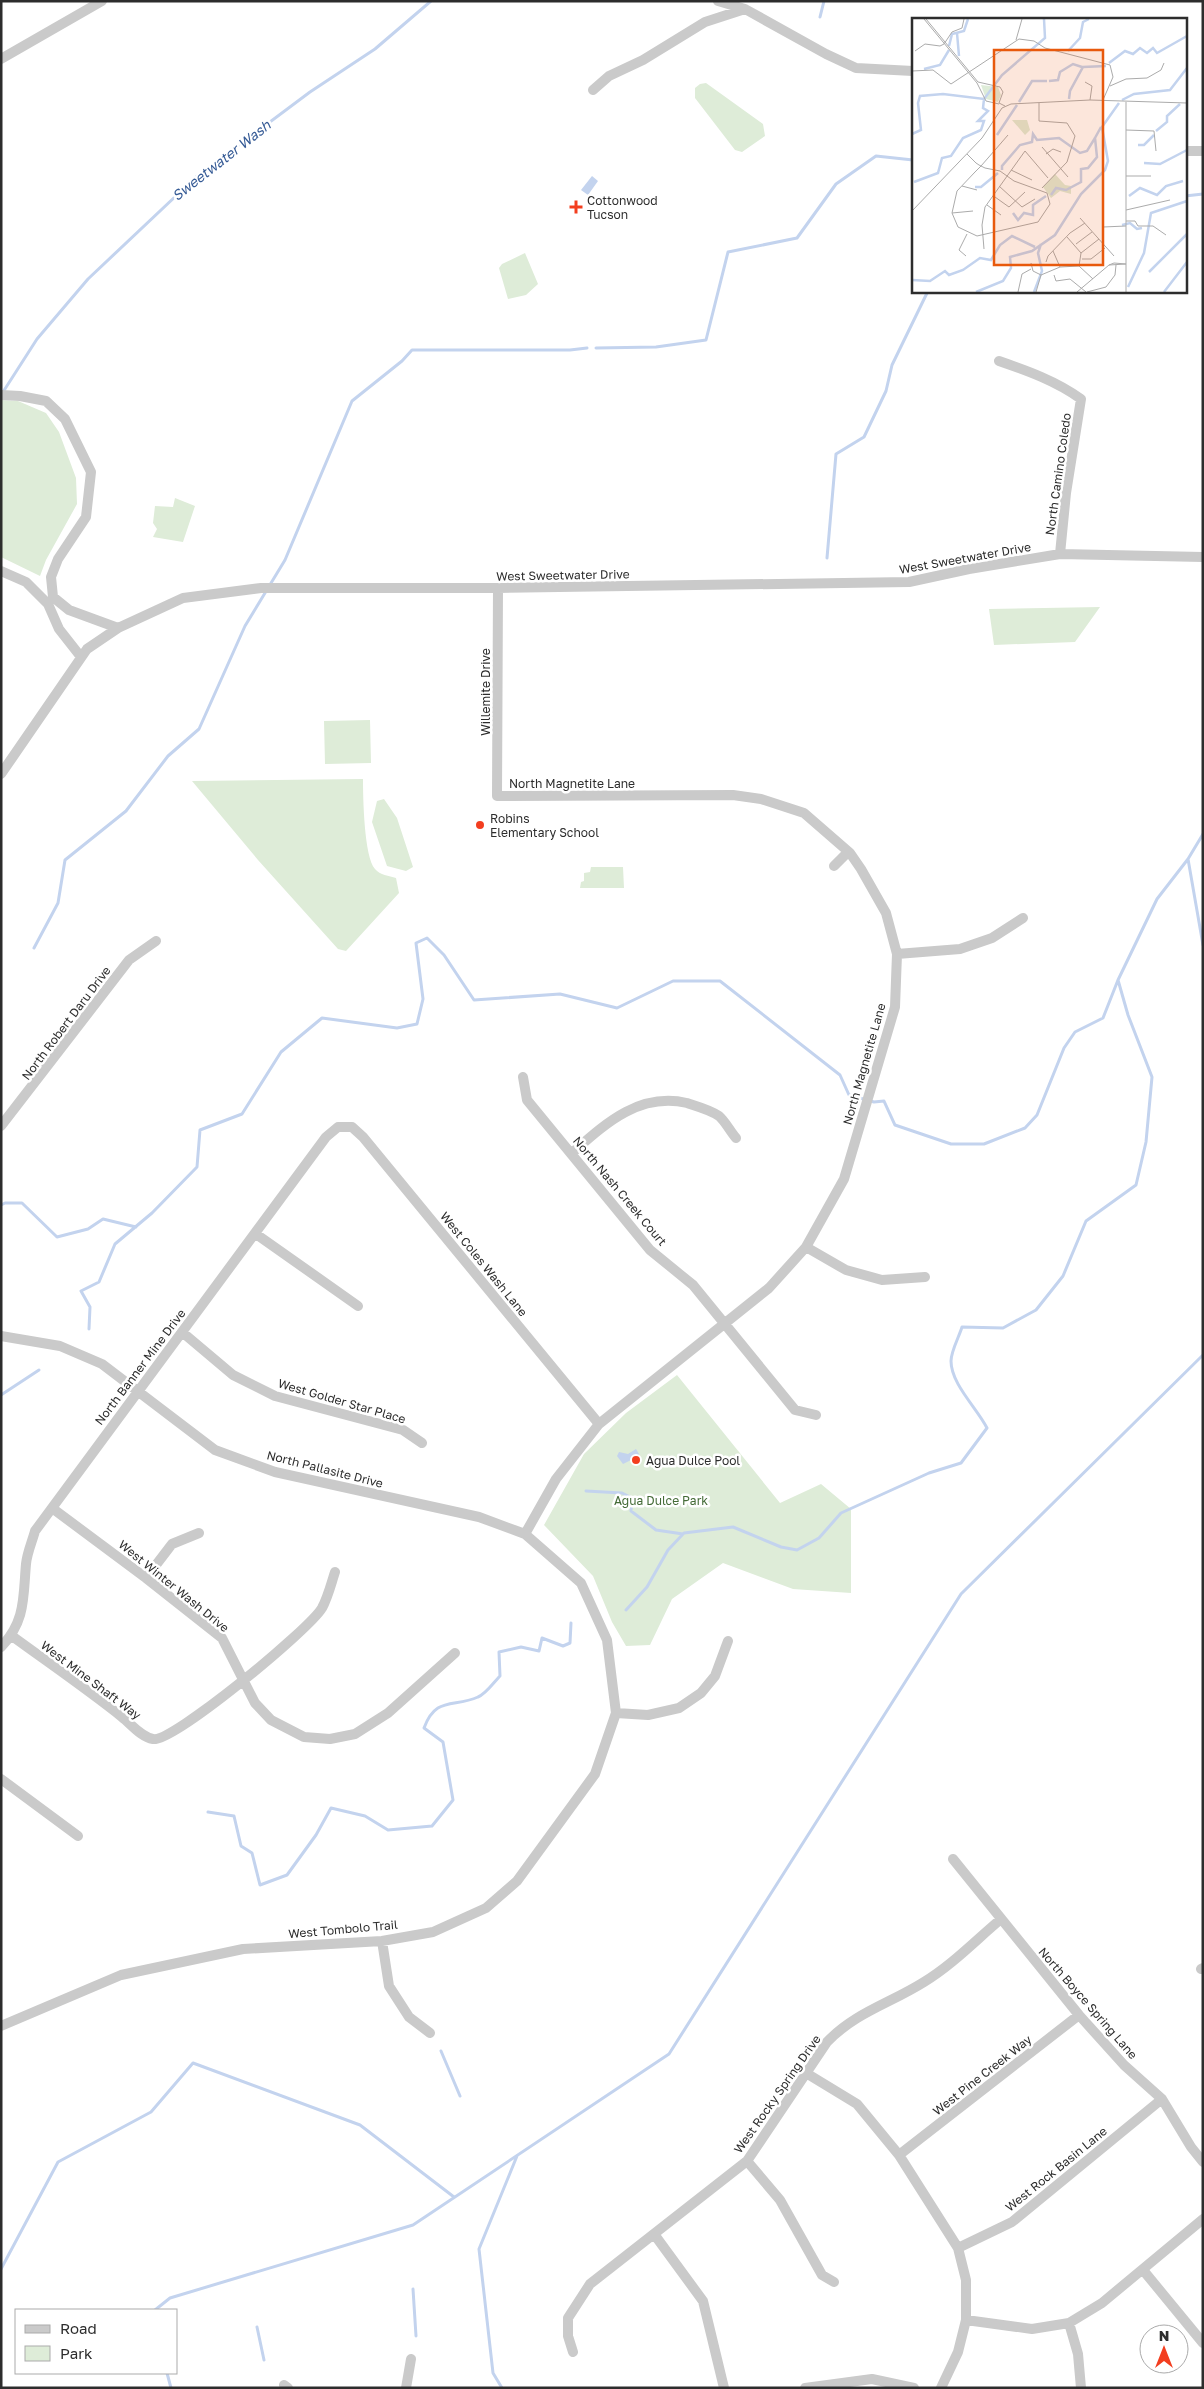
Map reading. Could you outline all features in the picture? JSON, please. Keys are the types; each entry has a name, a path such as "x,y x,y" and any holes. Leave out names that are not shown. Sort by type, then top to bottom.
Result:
{"street":[{"path":"1,59 102,1"},
{"path":"718,1 744,9 826,54 856,68 912,71"},
{"path":"593,90 609,76 644,60 705,22 744,9"},
{"path":"1186,152 1203,151"},
{"name":"North Camino Coledo","path":"999,361 1039,375 1082,399 1066,493 1060,554"},
{"path":"1,395 20,396 46,401 65,419 91,472 86,517 58,560 51,577 53,597 69,610 118,628"},
{"name":"West Sweetwater Drive","path":"1,774 87,649 118,628 184,598 261,588 498,588 909,582 969,569 1060,554 1202,556"},
{"path":"1,571 26,582 48,604 60,629 81,657"},
{"name":"Willemite Drive","path":"497,796 498,588"},
{"name":"North Magnetite Lane","path":"497,796 742,796 804,813 848,852 861,869 886,913 897,954 895,1006 844,1179 806,1246 770,1288 724,1322 599,1424 556,1480 525,1534"},
{"path":"834,866 848,852"},
{"path":"897,954 960,949 992,938 1023,918"},
{"name":"North Robert Daru Drive","path":"1,1126 129,960 156,941"},
{"name":"North Nash Creek Court","path":"523,1077 527,1100 650,1250 693,1285 796,1410 816,1415"},
{"path":"572,1153 609,1121 631,1108 655,1102 676,1101 695,1105 719,1116 736,1138"},
{"name":"North Banner Mine Drive","path":"1,1647 12,1636 25,1600 26,1563 35,1531 326,1137 344,1122"},
{"name":"West Coles Wash Lane","path":"344,1122 363,1137 599,1424"},
{"path":"256,1234 358,1306"},
{"path":"806,1246 846,1270 882,1280 926,1277"},
{"name":"West Golder Star Place","path":"182,1332 233,1375 275,1396 403,1430 422,1442"},
{"name":"North Pallasite Drive","path":"1,1336 60,1346 102,1364 216,1450 275,1472 479,1518 525,1534"},
{"name":"West Winter Wash Drive","path":"52,1508 222,1638 255,1703 271,1720 304,1737 330,1738 355,1734 388,1713 456,1654"},
{"path":"146,1578 172,1544 198,1533"},
{"name":"West Tombolo Trail","path":"1,2026 131,1973 243,1949 382,1941 433,1932 486,1908 517,1881 595,1774 616,1713 608,1640 581,1583 525,1534"},
{"path":"245,1680 299,1634 322,1608 336,1572"},
{"name":"West Mine Shaft Way","path":"12,1636 123,1717 148,1738 157,1740 173,1731 245,1680"},
{"path":"616,1713 648,1715 679,1708 701,1693 715,1676 728,1642"},
{"path":"1,1779 78,1836"},
{"name":"North Boyce Spring Lane","path":"953,1859 1079,2015 1124,2065 1162,2099 1191,2147 1203,2162"},
{"name":"West Rocky Spring Drive","path":"573,2352 568,2336 568,2318 590,2284 747,2161 827,2042 841,2028 858,2016 887,2004 926,1981 1001,1919"},
{"path":"382,1941 389,1986 409,2017 430,2033"},
{"name":"West Pine Creek Way","path":"899,2155 1079,2015"},
{"path":"806,2073 857,2104 899,2155 958,2248 966,2280 966,2320 958,2352 941,2388"},
{"name":"West Rock Basin Lane","path":"958,2248 1012,2222 1162,2099"},
{"path":"747,2161 780,2200 822,2275 834,2282"},
{"path":"966,2320 1032,2329 1069,2323 1102,2303 1203,2219"},
{"path":"654,2234 703,2301 724,2388"},
{"path":"1143,2270 1203,2343"},
{"path":"1069,2323 1078,2354 1081,2388"},
{"path":"406,2388 411,2359"},
{"path":"804,2388 872,2379 914,2388"}],"green space":[{"path":"706,83 763,124 765,136 742,152 735,150 695,98 695,88 700,84"},
{"path":"525,253 538,284 526,295 508,299 499,268 502,264"},
{"path":"1,400 18,401 46,413 59,432 76,478 77,504 46,560 40,576 1,557"},
{"path":"175,498 195,506 183,542 153,537 157,529 153,523 155,506 173,507"},
{"path":"1100,607 1075,642 994,645 989,609"},
{"path":"370,720 371,763 325,764 324,721"},
{"path":"363,779 366,840 371,862 379,873 396,878 399,893 346,951 338,949 258,860 192,781"},
{"path":"384,799 397,818 413,867 406,871 387,866 372,822 377,801"},
{"path":"591,867 623,867 624,888 580,888 581,882 584,881 584,873 590,872"},
{"name":"Agua Dulce Park","path":"677,1375 780,1503 821,1484 851,1509 851,1593 793,1589 723,1563 672,1599 650,1645 626,1646 612,1622 593,1576 544,1525 584,1454 626,1413"}],"water":[{"path":"592,176 598,181 588,195 581,190"},
{"name":"Agua Dulce Pool","path":"636,1449 639,1454 637,1461 631,1460 623,1464 617,1456 619,1452 628,1454"}],"waterway":[{"name":"Sweetwater Wash","path":"3,392 37,339 88,279 196,177 310,92 375,49 431,1"},
{"path":"820,17 824,1"},
{"path":"596,348 656,347 706,340 728,252 797,238 836,184 876,156 912,160"},
{"path":"1186,196 1203,194"},
{"path":"827,558 836,454 864,437 886,391 892,365 928,292"},
{"path":"34,948 58,903 65,860 126,811 168,756 199,729 245,626 285,560 352,401 402,361 412,350 570,350 587,348"},
{"path":"1203,834 1188,859 1203,945"},
{"path":"626,1610 647,1587 668,1550 684,1533 733,1527 781,1547 797,1550 819,1538 841,1513 929,1473 961,1463 987,1428 960,1387 952,1370 952,1353 962,1327 1003,1328 1036,1310 1063,1276 1086,1221 1136,1185 1146,1142 1152,1077 1128,1015 1118,980 1157,899 1188,859"},
{"path":"89,1329 90,1307 81,1291 99,1282 115,1244 152,1213 197,1167 200,1130 242,1114 281,1052 322,1018 397,1028 417,1024 423,999 416,943 427,938 444,955 474,1000 560,994 617,1008 673,981 720,981 840,1075 849,1095 874,1102 884,1101 895,1125 951,1144 984,1144 1025,1128 1037,1115 1064,1048 1075,1032 1103,1018 1118,980"},
{"path":"1,1205 5,1203 22,1203 57,1237 88,1229 103,1219 136,1227"},
{"path":"156,2309 170,2298 413,2225 669,2054 961,1594 1203,1355"},
{"path":"1,1395 39,1370"},
{"path":"586,1491 622,1493 632,1498 631,1511 656,1530 683,1534"},
{"path":"208,1812 234,1816 241,1846 252,1853 260,1885 287,1875 316,1835 331,1808 365,1816 388,1830 432,1826 453,1800 443,1742 424,1728 429,1718 440,1707 469,1700 487,1691 500,1676 499,1652 521,1647 539,1651 542,1638 563,1646 570,1643 571,1623"},
{"path":"441,2051 460,2096"},
{"path":"1,2269 58,2162 151,2112 193,2063 360,2125 454,2197"},
{"path":"502,2388 493,2373 479,2249 517,2156"},
{"path":"413,2289 416,2336"},
{"path":"257,2327 264,2360"},
{"path":"167,2374 171,2388"}],"place":[{"name":"Cottonwood Tucson","path":"576,207"},
{"name":"Robins Elementary School","path":"480,825"},
{"name":"Agua Dulce Pool","path":"636,1460"}]}
